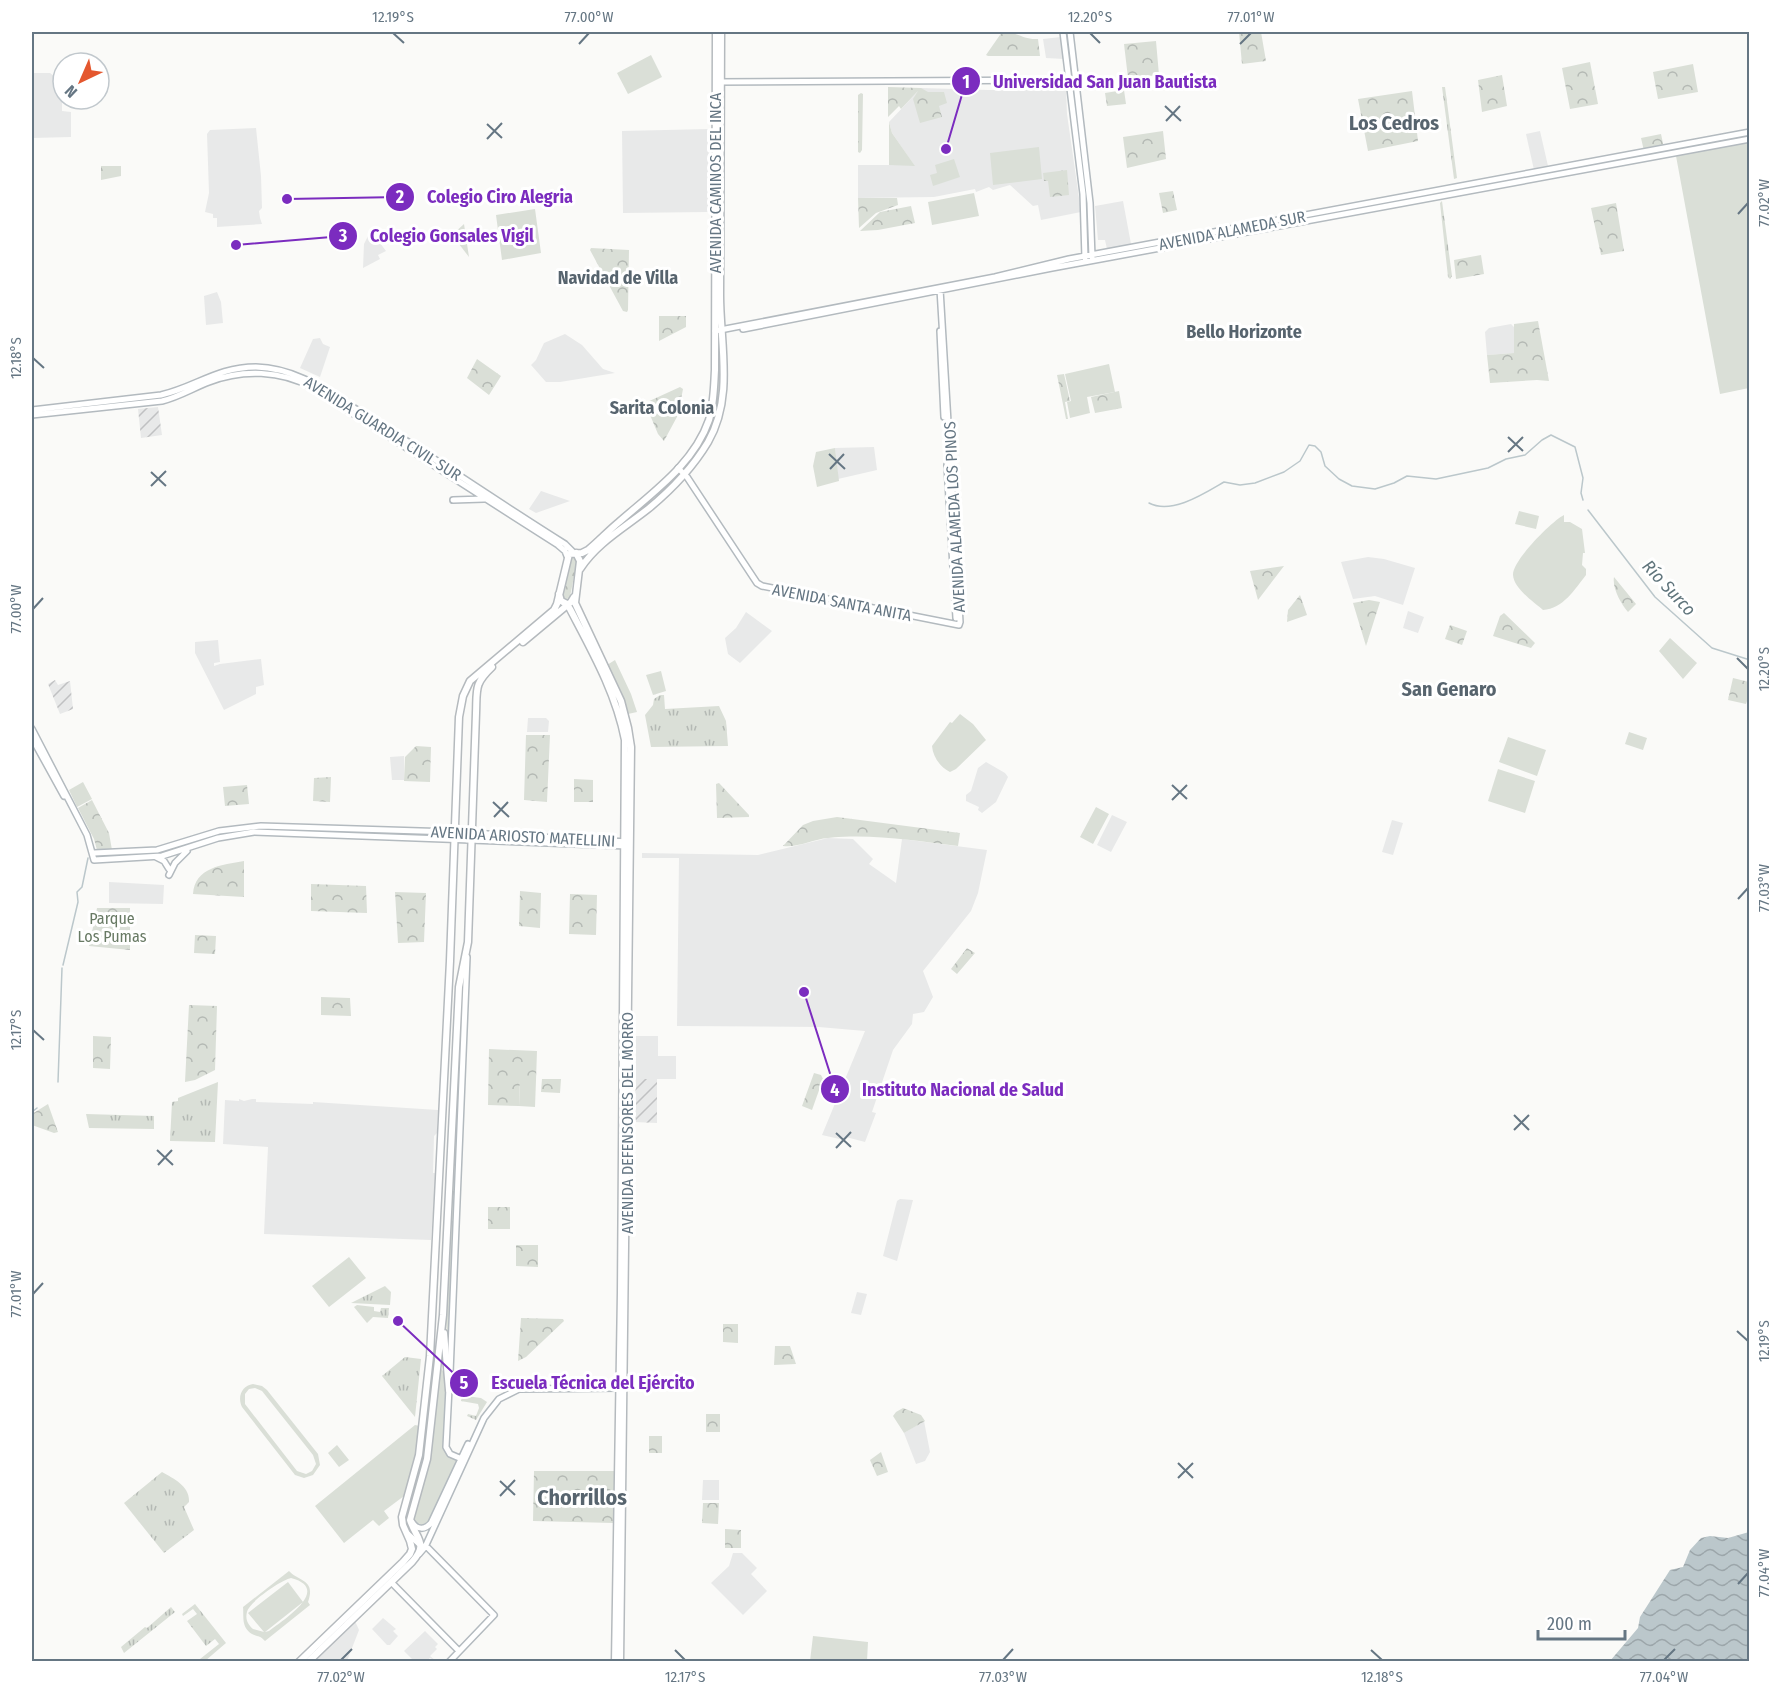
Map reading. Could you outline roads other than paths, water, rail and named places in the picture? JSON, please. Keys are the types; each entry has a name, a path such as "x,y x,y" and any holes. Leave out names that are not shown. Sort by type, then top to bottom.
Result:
{"main road":[{"name":"AVENIDA CAMINOS DEL INCA","path":"716,32 718,332"},
{"name":"AVENIDA CAMINOS DEL INCA","path":"718,82 721,32"},
{"path":"1063,32 1073,83 1090,203 1092,255 1086,259"},
{"path":"1070,32 1085,215 1086,259"},
{"path":"718,82 1073,83"},
{"name":"AVENIDA ALAMEDA SUR","path":"1092,255 1749,132"},
{"name":"AVENIDA ALAMEDA SUR","path":"718,332 939,290 1086,259 1749,139"},
{"name":"AVENIDA ALAMEDA LOS PINOS","path":"939,290 956,610 959,625"},
{"path":"299,1662 409,1555 411,1544 402,1516 419,1455 429,1356 446,1058 460,710 465,690 470,681 551,613 557,604 572,554 582,553 591,548 655,491 696,448 709,421 714,394 718,332"},
{"path":"577,575 585,562 602,545 622,527 646,511 684,473 706,446 719,416 724,380 718,332"},
{"name":"AVENIDA GUARDIA CIVIL SUR","path":"32,410 161,395 222,372 247,368 269,368 290,372 314,383 572,554"},
{"name":"AVENIDA GUARDIA CIVIL SUR","path":"32,415 162,401 233,375 273,374 286,377 313,387 400,440 565,544 572,554"},
{"name":"AVENIDA SANTA ANITA","path":"678,468 684,473 762,586 959,625"},
{"path":"655,491 659,498"},
{"path":"453,500 487,499"},
{"name":"AVENIDA DEFENSORES DEL MORRO","path":"572,554 580,558 574,597 579,614 618,694 626,716 631,747 626,843"},
{"name":"AVENIDA DEFENSORES DEL MORRO","path":"559,594 561,601 567,604 573,615 613,694 621,717 626,752 620,1662"},
{"path":"462,1460 450,1454 446,1447 468,942 476,687 493,666 572,602 574,597"},
{"path":"560,611 567,611 573,615"},
{"path":"32,729 76,815 94,856"},
{"path":"32,738 76,815"},
{"name":"AVENIDA ARIOSTO MATELLINI","path":"94,856 157,850 210,834 252,826 455,836"},
{"name":"AVENIDA ARIOSTO MATELLINI","path":"94,856 154,857 218,838 254,832 472,836 626,843"},
{"path":"154,857 162,860 169,872 178,859 193,847"},
{"path":"308,1662 418,1555 420,1544 410,1517 427,1459 443,1315 459,987 468,942"},
{"path":"443,1315 449,1390"},
{"path":"410,1517 412,1523 419,1528 425,1528 430,1524 486,1413 499,1399 510,1393 530,1389 621,1388"},
{"name":"AVENIDA DEFENSORES DEL MORRO","path":"615,1662 621,1388"},
{"path":"420,1544 429,1539 462,1460"},
{"path":"406,1532 437,1556 494,1615 447,1662"},
{"path":"391,1582 458,1651"}],"water":[{"path":"1749,1532 1749,1661 1610,1661 1638,1628 1640,1617 1670,1570 1683,1567 1690,1550 1701,1538 1710,1536 1728,1538"}],"waterway":[{"name":"Río Surco","path":"1149,503 1158,506 1178,505 1224,482 1240,485 1255,483 1284,472 1300,461 1309,445 1315,446 1321,452 1325,466 1339,479 1352,486 1375,489 1407,476 1436,479 1488,468 1506,459 1525,455 1551,435 1575,447 1583,478 1581,493 1583,500"},
{"name":"Río Surco","path":"1588,510 1655,597 1712,648 1750,660"},
{"name":"Río Surco","path":"63,965 78,902 77,892 82,887 88,858"},
{"name":"Río Surco","path":"58,1082 62,968"},
{"name":"Río Surco","path":"32,1112 37,1108"}],"place":[{"name":"Universidad San Juan Bautista","path":"946,149"},
{"name":"Colegio Ciro Alegria","path":"287,199"},
{"name":"Colegio Gonsales Vigil","path":"236,245"},
{"name":"Instituto Nacional de Salud","path":"804,992"},
{"name":"Escuela Técnica del Ejército","path":"398,1321"}],"district":[{"name":"Los Cedros","path":"1394,123"},
{"name":"Navidad de Villa","path":"618,278"},
{"name":"Bello Horizonte","path":"1244,332"},
{"name":"Sarita Colonia","path":"662,408"},
{"name":"San Genaro","path":"1449,689"},
{"name":"Chorrillos","path":"582,1497"}],"park label":[{"name":"Parque Los Pumas","path":"112,927"}]}
